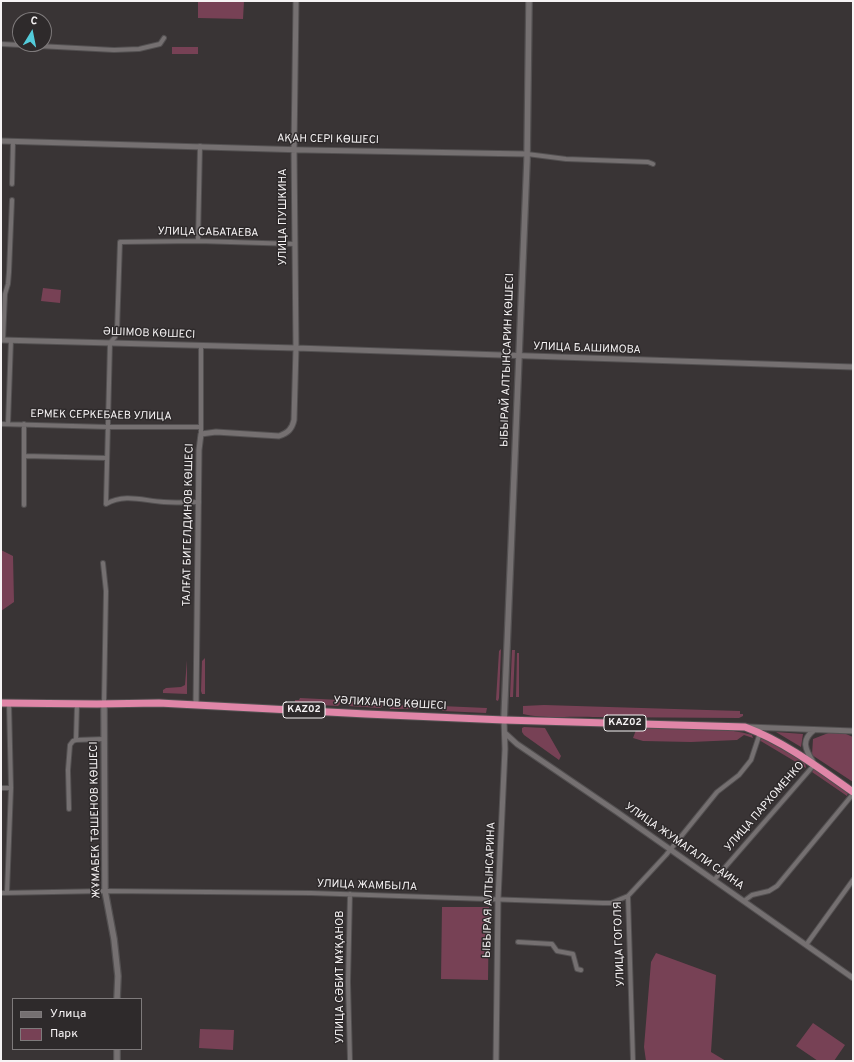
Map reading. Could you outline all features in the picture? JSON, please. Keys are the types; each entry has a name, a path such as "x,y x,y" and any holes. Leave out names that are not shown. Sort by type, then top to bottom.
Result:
{"highway":[{"name":"KАZ02","path":"1,702 104,703"},
{"name":"KАZ02","path":"1,702 9,703"},
{"name":"УӘЛИХАНОВ КӨШЕСІ","path":"9,703 196,704 374,715 746,727 760,732 784,745 853,793"}],"main road":[{"name":"ЫБЫРАЙ АЛТЫНСАРИН КӨШЕСІ","path":"504,720 527,154 529,1"},
{"name":"ЖҰМАБЕК ТӘШЕНОВ КӨШЕСІ","path":"104,703 105,891 114,939 118,976 118,998"},
{"path":"117,1050 117,1061"}],"street":[{"name":"УЛИЦА ПУШКИНА","path":"201,434 216,432 276,436 283,435 292,428 294,420 296,348 294,149 296,1"},
{"path":"1,44 114,50 139,49 160,44 164,38"},
{"name":"АҚАН СЕРІ КӨШЕСІ","path":"1,141 527,154 566,159 648,162 653,164"},
{"path":"12,184 13,142"},
{"path":"198,241 200,146"},
{"path":"2,340 5,294 9,272 12,200"},
{"name":"УЛИЦА САБАТАЕВА","path":"110,343 115,337 117,331 120,242 198,241 295,244"},
{"name":"ӘШІМОВ КӨШЕСІ","path":"2,340 296,348"},
{"path":"8,424 11,340"},
{"path":"110,343 106,504 116,499 126,497 163,502 199,502"},
{"name":"ТАЛҒАТ БИГЕЛДИНОВ КӨШЕСІ","path":"196,704 199,450 201,434 201,346"},
{"name":"УЛИЦА Б.АШИМОВА","path":"296,348 853,367"},
{"name":"ЕРМЕК СЕРКЕБАЕВ УЛИЦА","path":"1,424 201,428"},
{"path":"24,424 24,505"},
{"path":"24,456 107,458"},
{"path":"103,563 106,591 104,703"},
{"path":"7,892 10,788 9,703"},
{"path":"76,740 77,704"},
{"name":"ЫБЫРАЯ АЛТЫНСАРИНА","path":"496,1061 498,899 505,749 504,720"},
{"name":"УӘЛИХАНОВ КӨШЕСІ","path":"746,727 853,731"},
{"path":"814,730 808,736 805,744 807,752 814,765"},
{"name":"УЛИЦА ГОГОЛЯ","path":"632,1061 628,896 666,855 717,792 739,775 751,760 760,732"},
{"name":"УЛИЦА ЖУМАГАЛИ САИНА","path":"505,733 517,744 670,849 853,978"},
{"path":"69,809 68,770 70,745 76,740 104,740"},
{"name":"УЛИЦА ПАРХОМЕНКО","path":"714,880 814,765"},
{"path":"1,788 10,788"},
{"path":"744,901 752,895 769,891 778,886 853,793"},
{"path":"806,945 853,880"},
{"name":"УЛИЦА ЖАМБЫЛА","path":"1,893 105,891 350,894 603,903 628,896"},
{"name":"УЛИЦА СӘБИТ МҰҚАНОВ","path":"350,894 348,982 350,1061"},
{"path":"518,942 552,944 557,951 573,954 577,969 581,970"}],"green space":[{"path":"198,1 244,1 243,19 198,18"},
{"path":"172,47 198,47 198,54 172,54"},
{"path":"43,288 61,290 60,303 41,301"},
{"path":"1,550 13,556 14,602 1,611"},
{"path":"501,649 498,701 496,700 499,651"},
{"path":"512,650 515,650 513,697 510,697"},
{"path":"517,653 519,653 519,697 516,697"},
{"path":"205,658 205,694 202,694 202,661"},
{"path":"187,660 187,694 163,693 163,690 166,688 181,687 185,685"},
{"path":"300,698 340,700 340,704 338,706 300,704 295,702 295,700 299,700"},
{"path":"349,701 383,703 383,706 380,708 349,706"},
{"path":"389,705 420,706 420,709 390,709"},
{"path":"544,705 740,711 740,714 743,714 743,716 739,718 558,717 531,716 523,714 523,706"},
{"path":"440,707 487,708 486,713 443,711"},
{"path":"522,728 545,728 561,756 559,760 524,735"},
{"path":"638,728 710,728 752,735 753,738 744,735 737,740 691,742 643,741 633,738"},
{"path":"776,732 803,734 801,747"},
{"path":"831,732 846,734 853,737 853,782 812,755 813,739"},
{"path":"759,738 778,746 805,763 806,768 759,740"},
{"path":"814,769 848,793 847,796 812,772"},
{"path":"442,907 489,907 488,980 441,979"},
{"path":"656,953 716,975 711,1052 726,1061 646,1061 644,1047 651,962"},
{"path":"813,1023 845,1045 834,1061 818,1061 796,1046"},
{"path":"200,1029 234,1030 233,1050 199,1048"}]}
